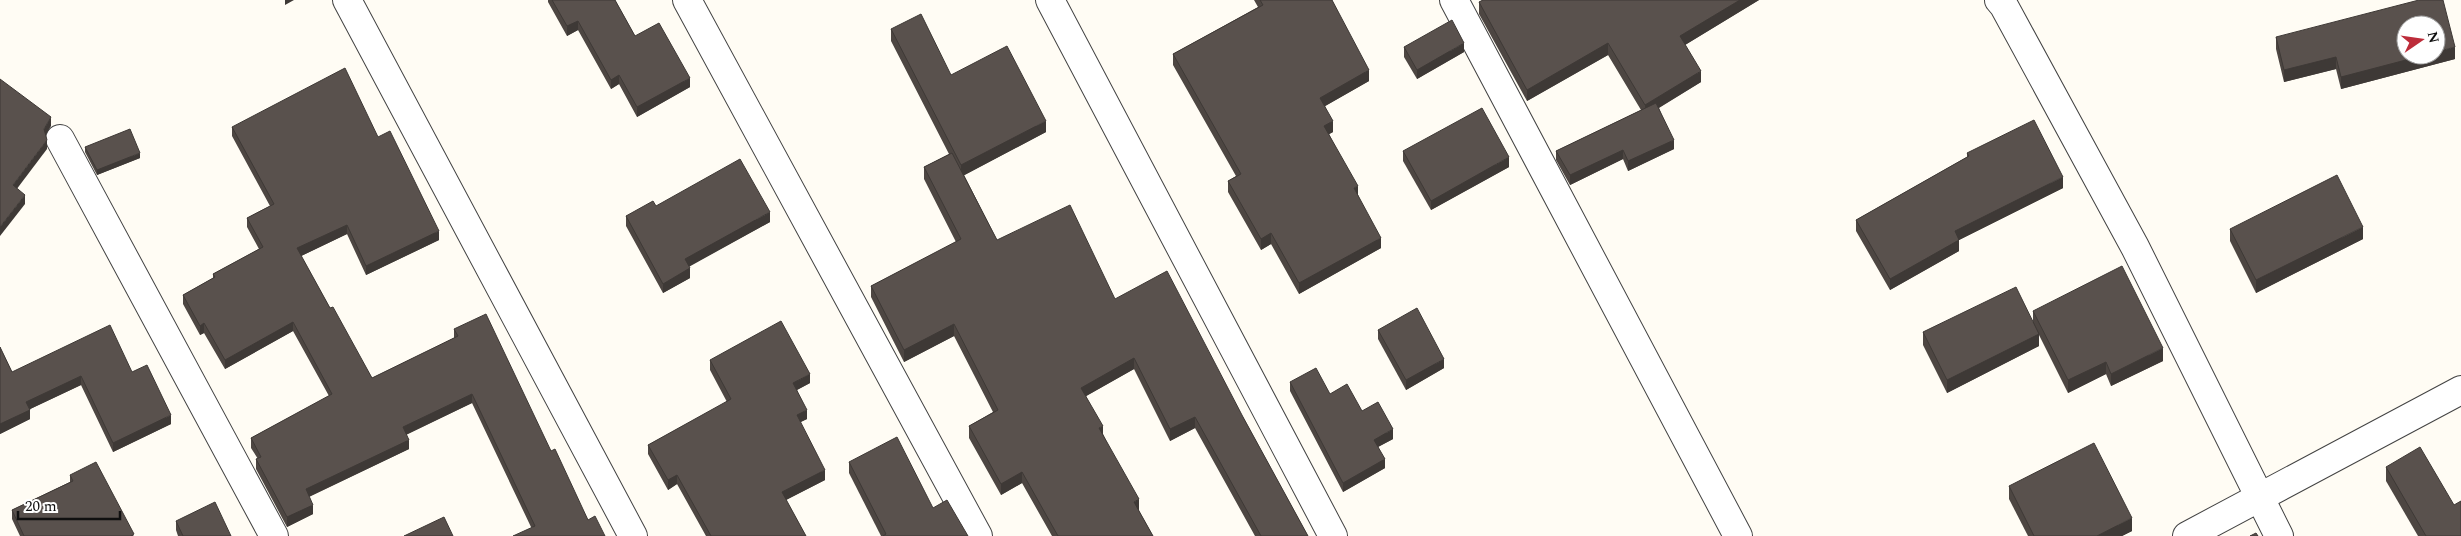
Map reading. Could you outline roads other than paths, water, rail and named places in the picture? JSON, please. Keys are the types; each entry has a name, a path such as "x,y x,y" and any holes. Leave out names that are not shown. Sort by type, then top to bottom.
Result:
{"street":[{"path":"347,0 633,536"},
{"path":"687,0 978,536"},
{"path":"1050,0 1333,536"},
{"path":"1454,0 1738,536"},
{"path":"1999,0 2135,247 2279,536"},
{"path":"60,139 274,536"},
{"path":"2187,536 2461,390"}]}
